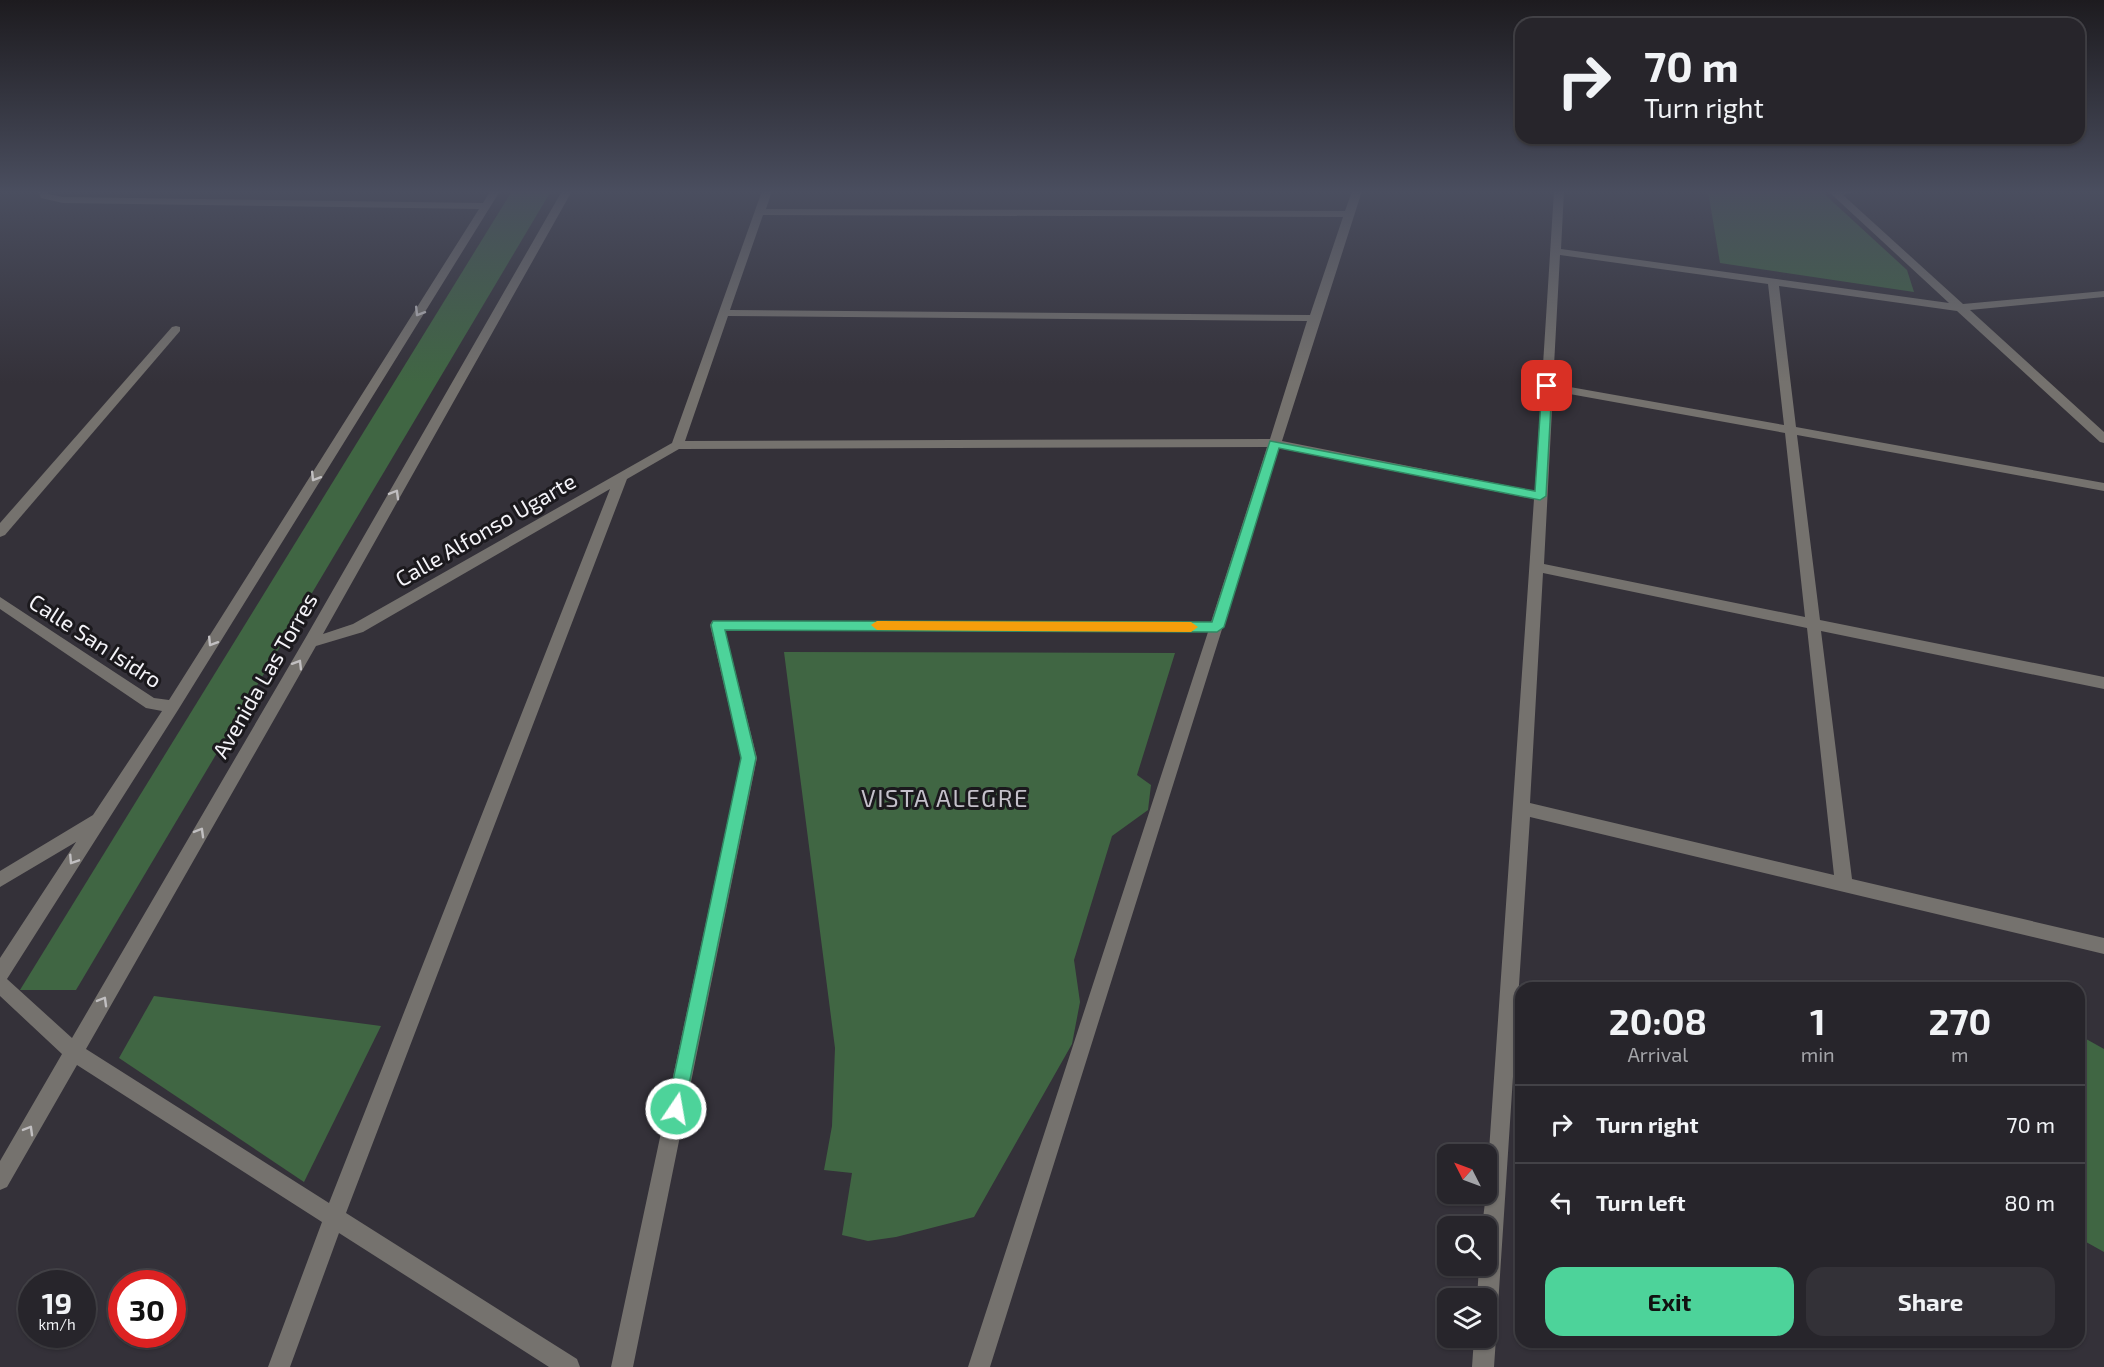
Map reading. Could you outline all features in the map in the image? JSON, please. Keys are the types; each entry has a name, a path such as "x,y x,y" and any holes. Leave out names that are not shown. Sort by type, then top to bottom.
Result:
{"street":[{"path":"0,975 456,255"},
{"name":"Avenida Las Torres","path":"0,1180 312,641 531,255"},
{"path":"744,255 677,445 1274,443 1540,496"},
{"path":"979,1367 1335,255"},
{"path":"1488,1288 1522,808 1555,255"},
{"path":"1582,255 1961,308 2104,294"},
{"path":"1903,255 2104,439"},
{"path":"1773,282 1844,885"},
{"path":"724,313 1314,318"},
{"path":"0,532 176,329"},
{"path":"1547,386 2104,487"},
{"name":"Calle Alfonso Ugarte","path":"312,641 333,637 358,627 677,445"},
{"path":"279,1367 334,1217 622,475"},
{"path":"1536,567 2104,683"},
{"name":"Calle San Isidro","path":"0,602 151,704 172,706"},
{"path":"622,1367 749,758 717,625 1217,627"},
{"path":"1522,808 2104,946"},
{"path":"0,880 99,819"},
{"path":"0,984 73,1052 569,1367"},
{"path":"1483,1367 1484,1348"}],"green space":[{"path":"473,255 513,255 76,990 20,990"},
{"path":"1719,255 1890,255 1907,270 1914,292 1720,263"},
{"path":"784,652 1175,653 1137,775 1151,785 1148,810 1112,836 1074,960 1080,1002 1072,1044 974,1217 896,1237 868,1241 842,1235 852,1173 824,1170 832,1126 835,1048"},
{"path":"154,996 381,1026 304,1182 119,1058"},
{"path":"2085,1038 2104,1049 2104,1252 2085,1241"}],"slow traffic":[{"path":"877,625 1191,627"}],"district":[{"name":"VISTA ALEGRE","path":"945,797"}],"route":[{"path":"676,1109 749,758 717,625 1217,627 1274,443 1540,496 1547,386"}]}
